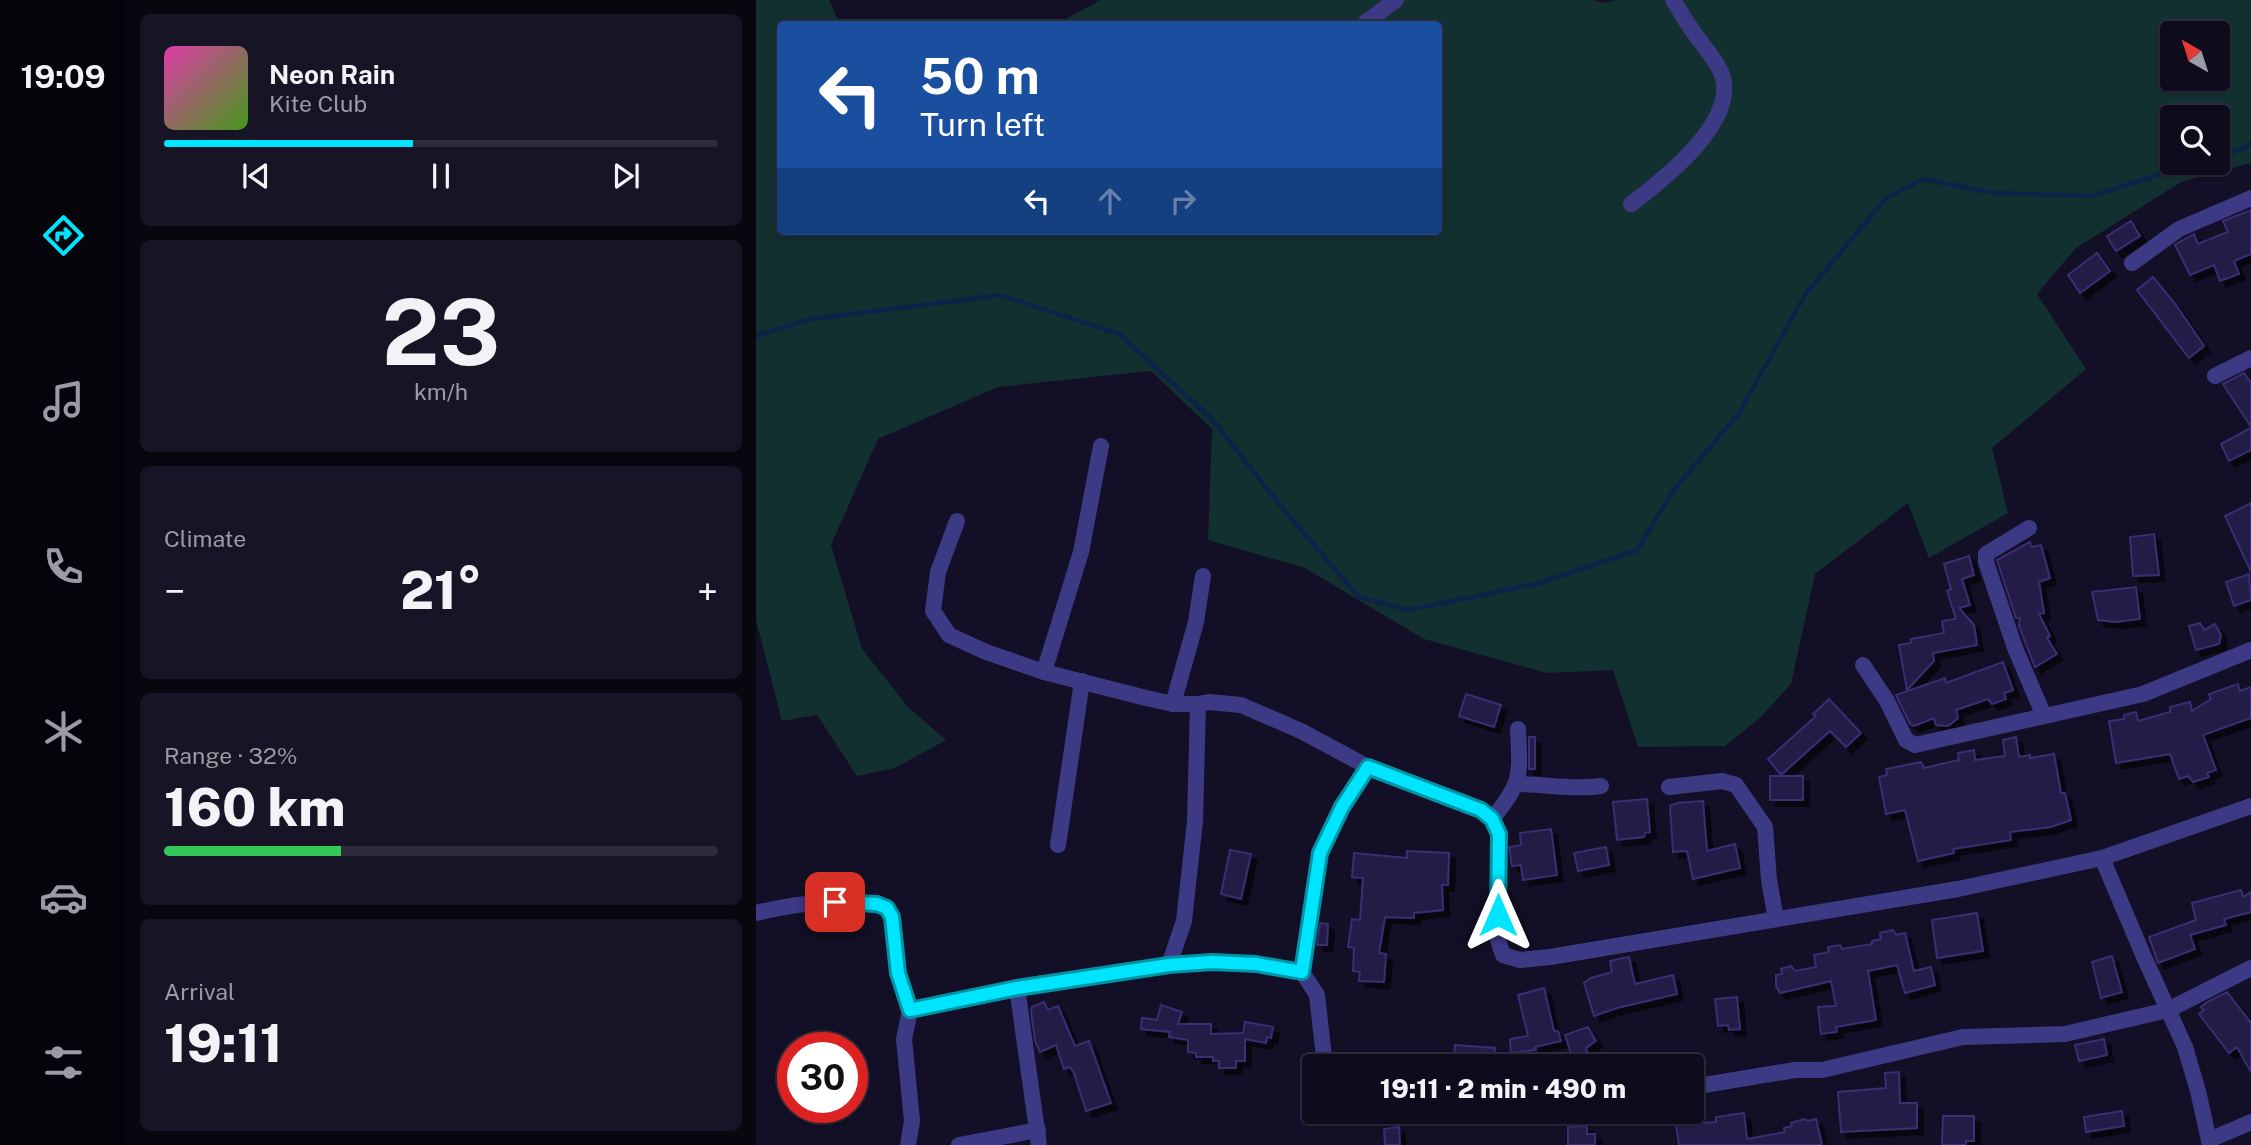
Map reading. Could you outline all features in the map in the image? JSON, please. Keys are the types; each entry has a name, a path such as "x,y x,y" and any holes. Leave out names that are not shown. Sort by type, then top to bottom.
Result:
{"street":[{"path":"1367,21 1396,0"},
{"path":"1631,204 1667,177 1693,151 1714,122 1723,94 1721,74 1673,0"},
{"path":"2132,263 2179,229 2251,198"},
{"path":"2215,376 2251,358"},
{"path":"1044,672 1081,552 1101,446"},
{"path":"957,521 938,572 933,611 949,635 986,652 1044,672 1173,704 1198,705 1209,702 1241,705 1301,731 1368,767 1481,810 1492,819 1499,834 1498,940 1503,955 1520,960 1958,889 2102,858 2251,806"},
{"path":"2029,528 1986,554 1986,562 2015,648 2044,716"},
{"path":"1173,704 1196,622 1203,576"},
{"path":"1863,665 1887,701 1906,740 1915,745 2143,694 2251,650"},
{"path":"1058,845 1082,681"},
{"path":"1169,965 1184,921 1195,821 1198,705"},
{"path":"1492,819 1517,785 1520,769 1518,729"},
{"path":"1324,1054 1317,995 1302,972 1320,853 1342,807 1368,767"},
{"path":"1669,787 1722,781 1737,785 1765,827 1769,880 1776,919"},
{"path":"1517,785 1552,785 1579,789 1601,786"},
{"path":"2102,858 2185,1047 2209,1142 2251,1122"},
{"path":"756,913 790,905 835,902 877,904 887,908 892,917 898,973 910,1010 904,1040 912,1121 908,1145"},
{"path":"910,1010 1017,988 1169,965 1212,962 1256,964 1302,972"},
{"path":"1704,1085 1795,1070 1822,1070 1963,1037 2065,1034 2168,1010 2251,968"},
{"path":"959,1145 1038,1138 1017,988"}],"green space":[{"path":"756,0 829,0 839,21 777,21 777,235 1442,235 1442,21 1062,21 1101,0 1593,0 1603,3 1617,0 2251,0 2251,163 2230,169 2230,105 2160,105 2160,175 2207,175 2181,182 2076,248 2037,294 2086,369 1992,448 2008,513 1929,558 1908,503 1815,574 1791,684 1760,718 1725,746 1638,747 1613,670 1547,673 1424,639 1305,568 1208,540 1212,429 1151,371 998,387 878,439 831,545 862,649 908,707 946,740 895,768 857,776 817,715 782,721 756,620"}],"building":[{"path":"2251,210 2251,254 2234,261 2239,274 2220,281 2214,265 2190,275 2175,245 2194,234 2198,244 2228,232 2223,221"},
{"path":"2131,221 2140,236 2116,251 2107,236"},
{"path":"2097,253 2110,271 2080,293 2068,275"},
{"path":"2153,277 2204,346 2189,358 2137,290"},
{"path":"2244,373 2251,383 2251,427 2223,384"},
{"path":"2251,428 2251,450 2229,461 2221,444"},
{"path":"2251,503 2251,572 2225,516"},
{"path":"2154,534 2159,575 2133,576 2130,537"},
{"path":"2030,542 2032,547 2041,545 2050,578 2039,582 2044,613 2039,614 2050,636 2047,638 2057,654 2035,667 2019,626 2020,618 2016,618 1997,560"},
{"path":"1969,556 1974,575 1962,579 1970,605 1959,608 1974,625 1977,645 1933,653 1934,661 1907,690 1899,645 1911,643 1911,639 1944,633 1942,621 1956,619 1947,591 1951,589 1944,564"},
{"path":"2249,574 2251,600 2234,606 2226,582"},
{"path":"2136,587 2140,619 2115,622 2098,620 2092,592"},
{"path":"2200,623 2204,630 2215,624 2221,635 2219,644 2196,650 2189,626"},
{"path":"2003,662 2013,690 2004,693 2006,699 1992,704 1988,699 1956,710 1958,718 1948,726 1936,725 1934,718 1914,726 1910,724 1896,695 1945,678 1946,683"},
{"path":"2238,684 2240,691 2251,687 2251,718 2203,735 2216,770 2207,773 2209,777 2193,782 2188,776 2179,779 2170,754 2116,763 2109,721 2124,719 2124,715 2136,712 2138,721 2170,712 2170,707 2190,702 2192,711 2211,699 2209,694"},
{"path":"1466,694 1501,705 1494,727 1459,716"},
{"path":"1829,699 1861,733 1846,747 1830,731 1781,775 1768,759 1816,716 1813,714"},
{"path":"1529,737 1535,737 1535,769 1529,769"},
{"path":"2016,737 2019,757 2054,754 2061,793 2065,793 2071,820 2051,827 2010,832 2011,840 1953,849 1954,853 1918,861 1905,810 1886,814 1879,777 1887,775 1886,769 1921,762 1924,768 1959,760 1958,753 1974,750 1975,760 2005,756 2003,740"},
{"path":"1770,776 1803,776 1803,800 1770,800"},
{"path":"1647,799 1650,832 1645,833 1644,837 1617,840 1613,802"},
{"path":"1703,801 1707,851 1735,844 1740,868 1693,879 1687,851 1673,852 1670,806"},
{"path":"1551,829 1557,875 1523,880 1521,865 1512,866 1509,847 1521,845 1520,833"},
{"path":"1606,847 1609,865 1578,871 1574,853"},
{"path":"1230,850 1251,854 1241,899 1221,894"},
{"path":"1407,851 1449,853 1448,885 1442,885 1443,910 1414,913 1414,918 1385,917 1379,953 1386,954 1384,982 1359,981 1360,972 1353,971 1354,948 1348,947 1352,919 1360,920 1363,878 1352,877 1354,853 1407,858"},
{"path":"2241,890 2243,897 2251,892 2251,912 2224,919 2226,925 2190,935 2195,949 2158,963 2149,937 2196,920 2192,903"},
{"path":"1977,913 1983,951 1937,958 1932,920"},
{"path":"1320,923 1328,924 1327,945 1317,945"},
{"path":"1893,930 1896,935 1905,933 1914,971 1931,967 1935,985 1905,993 1897,965 1868,971 1876,1020 1836,1027 1837,1032 1821,1034 1818,1007 1836,1006 1831,981 1780,993 1776,986 1776,975 1782,974 1781,969 1791,966 1795,971 1816,967 1814,955 1829,952 1828,947 1840,945 1842,949 1872,944 1872,941 1881,939 1880,933"},
{"path":"2112,956 2122,992 2101,998 2092,962"},
{"path":"1629,957 1635,984 1673,975 1677,994 1594,1016 1584,983 1612,972 1610,961"},
{"path":"1544,988 1554,1031 1558,1031 1561,1041 1535,1047 1536,1050 1511,1053 1510,1039 1528,1036 1518,995"},
{"path":"2227,992 2251,1023 2251,1072 2237,1047 2229,1053 2199,1014 2204,1010 2201,1007 2207,1002"},
{"path":"1737,997 1740,1029 1729,1030 1728,1025 1718,1026 1715,999"},
{"path":"1044,1002 1048,1010 1058,1006 1075,1046 1089,1041 1111,1103 1086,1111 1074,1073 1070,1067 1064,1069 1056,1045 1040,1052 1035,1041 1031,1011 1032,1007"},
{"path":"1161,1005 1182,1012 1178,1024 1211,1024 1211,1034 1243,1033 1245,1022 1273,1027 1271,1038 1267,1037 1266,1043 1245,1039 1245,1061 1236,1061 1236,1068 1219,1068 1219,1061 1213,1061 1213,1057 1196,1057 1196,1053 1188,1052 1188,1040 1169,1037 1170,1032 1141,1029 1142,1018 1157,1020"},
{"path":"1588,1027 1596,1041 1586,1048 1588,1054 1571,1054 1565,1035"},
{"path":"2104,1039 2107,1055 2079,1061 2075,1045"},
{"path":"1455,1045 1495,1048 1495,1054 1454,1054"},
{"path":"1899,1072 1900,1103 1917,1103 1917,1128 1841,1132 1838,1092 1886,1088 1885,1073"},
{"path":"2122,1111 2124,1126 2086,1132 2084,1117"},
{"path":"1744,1113 1747,1139 1785,1132 1784,1128 1792,1126 1791,1123 1816,1119 1822,1145 1679,1145 1676,1125 1716,1122 1716,1117"},
{"path":"1943,1116 1974,1116 1974,1141 1966,1141 1966,1145 1942,1145"},
{"path":"1587,1126 1587,1134 1595,1134 1595,1145 1568,1145 1568,1127"},
{"path":"1399,1127 1400,1145 1385,1145 1384,1129"}],"waterway":[{"path":"2230,152 2251,143"},
{"path":"756,336 806,320 1000,295 1119,334 1212,419 1288,515 1359,597 1409,610 1540,583 1637,550 1673,491 1739,413 1805,295 1886,198 1923,179 1993,193 2092,196 2160,175"}],"route":[{"path":"835,902 877,904 887,908 892,917 898,973 910,1010 1017,988 1169,965 1212,962 1256,964 1302,972 1320,853 1342,807 1368,767 1481,810 1492,819 1499,834 1498,915"}]}
